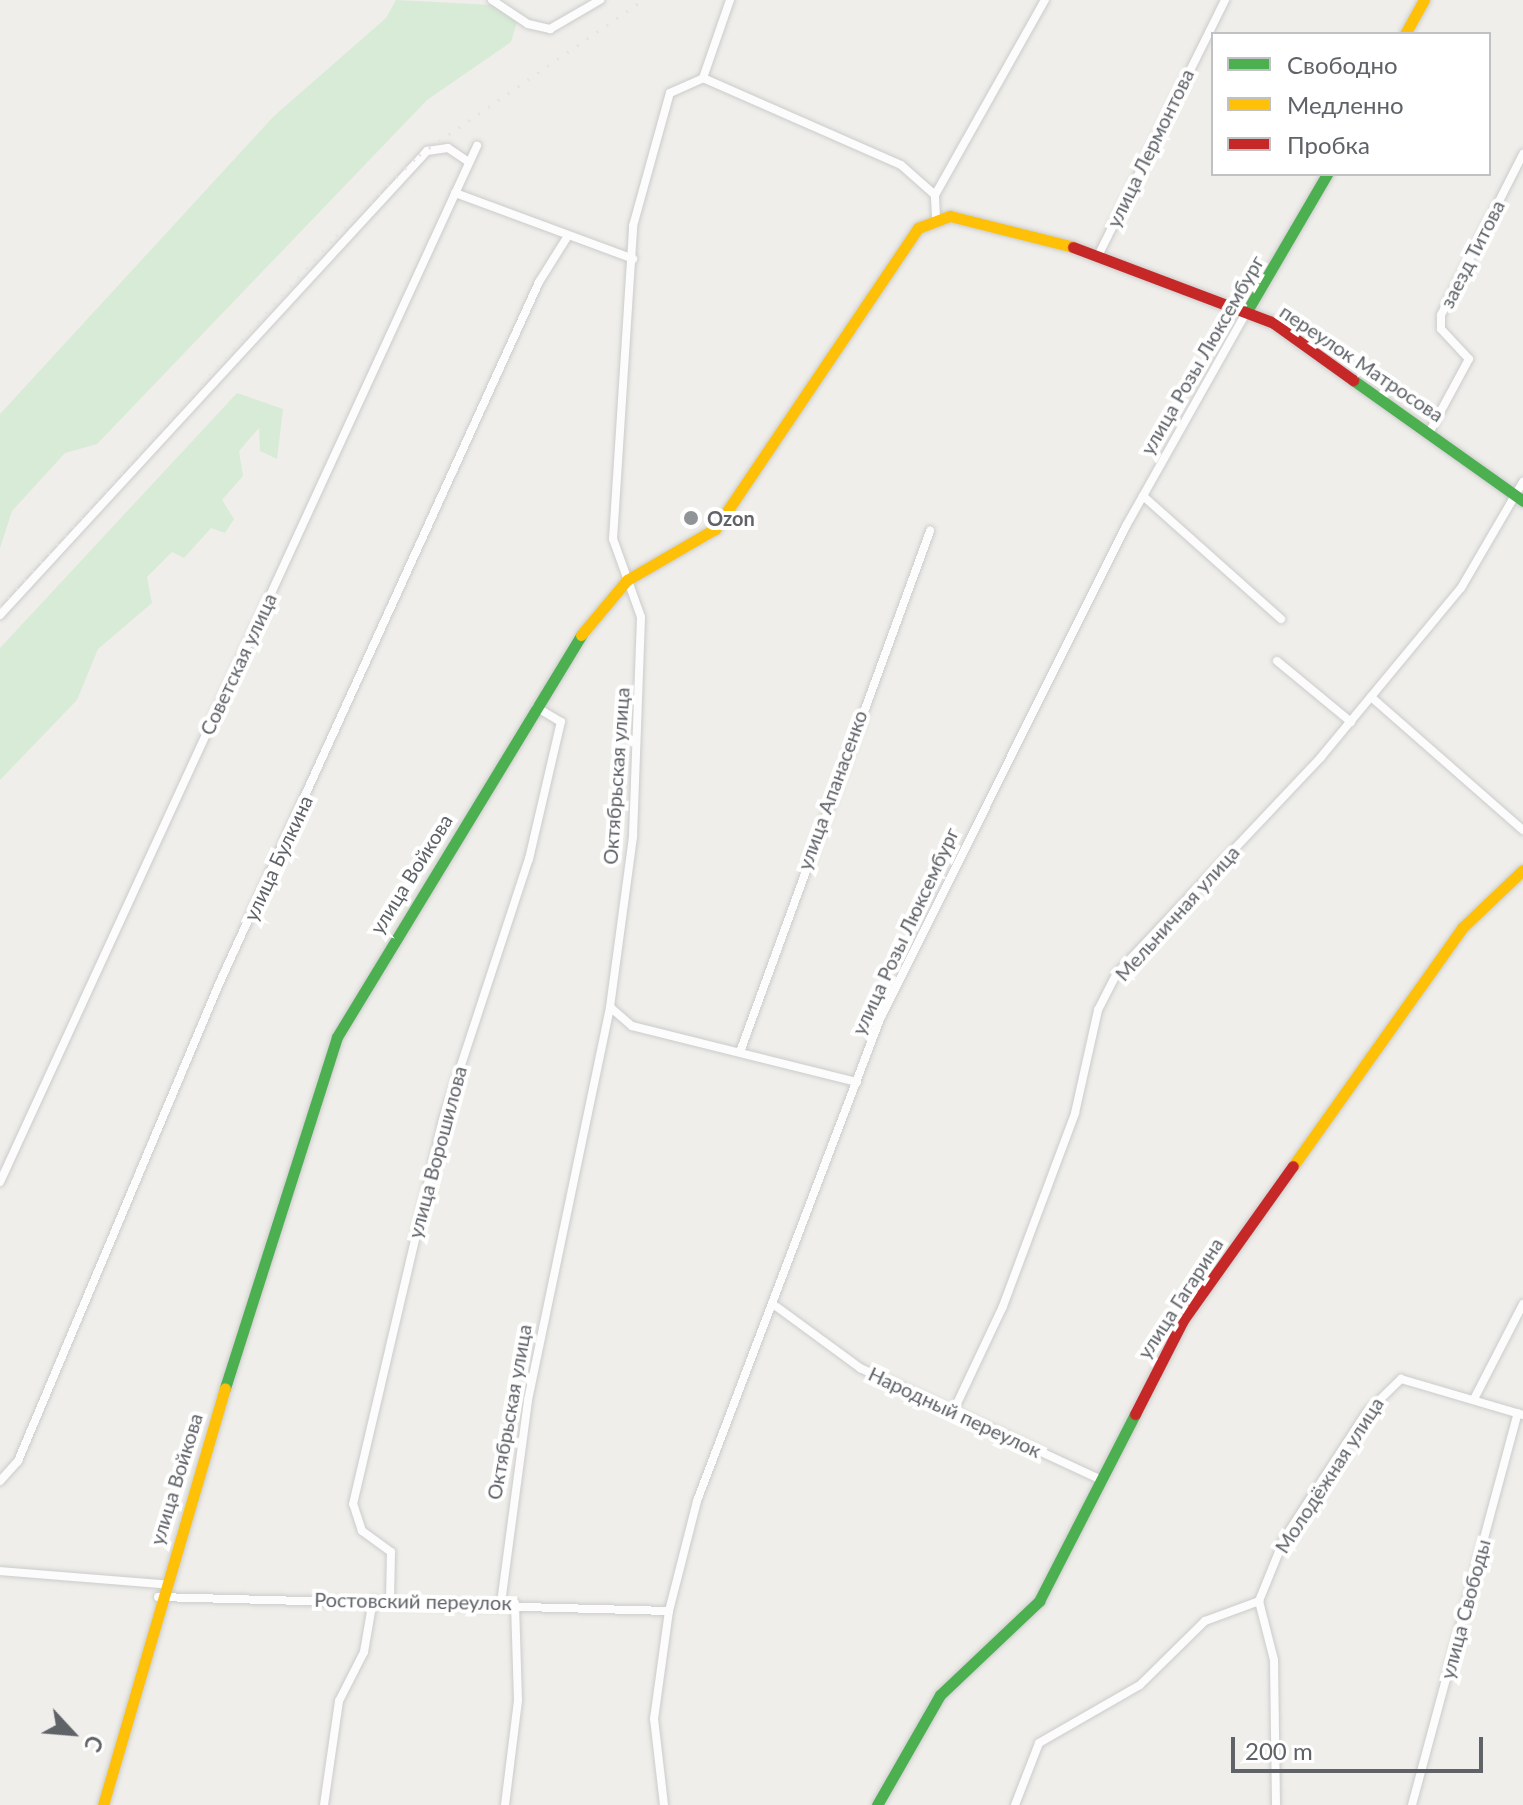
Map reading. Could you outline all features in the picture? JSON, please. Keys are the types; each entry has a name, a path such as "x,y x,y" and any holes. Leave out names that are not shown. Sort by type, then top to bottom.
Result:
{"main road":[{"path":"1406,32 1424,0"},
{"name":"улица Розы Люксембург","path":"1247,311 1326,176"},
{"name":"переулок Матросова","path":"936,217 1029,230 1247,311 1316,349 1519,498"},
{"path":"627,580 715,529 918,228 936,217"},
{"name":"улица Войкова","path":"103,1805 158,1597 337,1037 597,609 627,580"},
{"name":"улица Гагарина","path":"877,1805 940,1695 1039,1601 1183,1320 1462,928 1523,870"}],"street":[{"path":"492,0 528,24 550,29 600,0"},
{"path":"627,580 613,539 633,226 670,93 703,78 730,0"},
{"path":"936,217 935,195 1045,0"},
{"name":"улица Лермонтова","path":"1099,254 1225,0"},
{"path":"703,78 901,165 935,195"},
{"name":"Советская улица","path":"0,1182 477,146"},
{"path":"0,615 427,151 448,148 469,162"},
{"name":"заезд Титова","path":"1430,431 1469,359 1441,329 1441,315 1523,154"},
{"path":"455,193 566,239 633,259"},
{"name":"улица Булкина","path":"0,1481 18,1461 219,984 539,282 566,239"},
{"name":"улица Розы Люксембург","path":"664,1805 654,1719 669,1611 697,1501 777,1307 857,1082 977,820 1143,496 1247,311"},
{"name":"Мельничная улица","path":"953,1412 1014,1277 1075,1113 1098,1010 1117,973 1351,722 1461,588 1519,498 1523,482"},
{"path":"1143,496 1281,619"},
{"name":"улица Апанасенко","path":"740,1052 930,531"},
{"name":"Октябрьская улица","path":"501,1603 528,1400 610,1007 641,729 641,617 627,580"},
{"path":"1277,661 1351,722"},
{"path":"1371,697 1523,830"},
{"name":"улица Ворошилова","path":"390,1600 391,1552 362,1531 353,1504 443,1120 529,859 561,722 536,707"},
{"path":"610,1007 632,1026 857,1082"},
{"path":"1474,1399 1523,1304"},
{"name":"Народный переулок","path":"777,1307 860,1368 1101,1480"},
{"name":"Молодёжная улица","path":"1259,1601 1284,1539 1387,1388 1401,1379 1521,1414"},
{"name":"улица Свободы","path":"1412,1805 1521,1414"},
{"path":"0,1571 162,1584"},
{"name":"Ростовский переулок","path":"158,1597 515,1603 669,1611"},
{"path":"324,1805 339,1701 364,1652 373,1600"},
{"path":"1015,1805 1039,1743 1140,1685 1205,1621 1259,1601 1274,1660 1276,1805"},
{"path":"505,1805 518,1700 515,1603"}],"green space":[{"path":"396,0 492,5 517,22 511,42 427,100 97,444 65,453 12,511 0,548 0,414 274,116 386,18"},
{"path":"237,393 283,409 277,459 260,451 259,428 239,451 243,476 222,500 234,519 225,533 211,528 184,558 172,552 147,577 152,603 98,649 77,700 0,780 0,648"}],"railway":[{"path":"0,607 336,236 419,155 643,0"}],"traffic: fast":[{"path":"1247,311 1326,176"},
{"path":"1353,380 1523,501"},
{"path":"225,1388 337,1037 581,635"},
{"path":"877,1805 940,1695 1039,1601 1135,1414"}],"traffic: slow":[{"path":"1406,32 1424,0"},
{"path":"581,635 627,580 715,529 918,228 950,216 1073,247"},
{"path":"1293,1166 1462,928 1523,870"},
{"path":"103,1805 225,1388"}],"traffic: jam":[{"path":"1073,247 1272,322 1353,380"},
{"path":"1135,1414 1183,1320 1293,1166"}],"place":[{"name":"Ozon","path":"691,518"}]}
